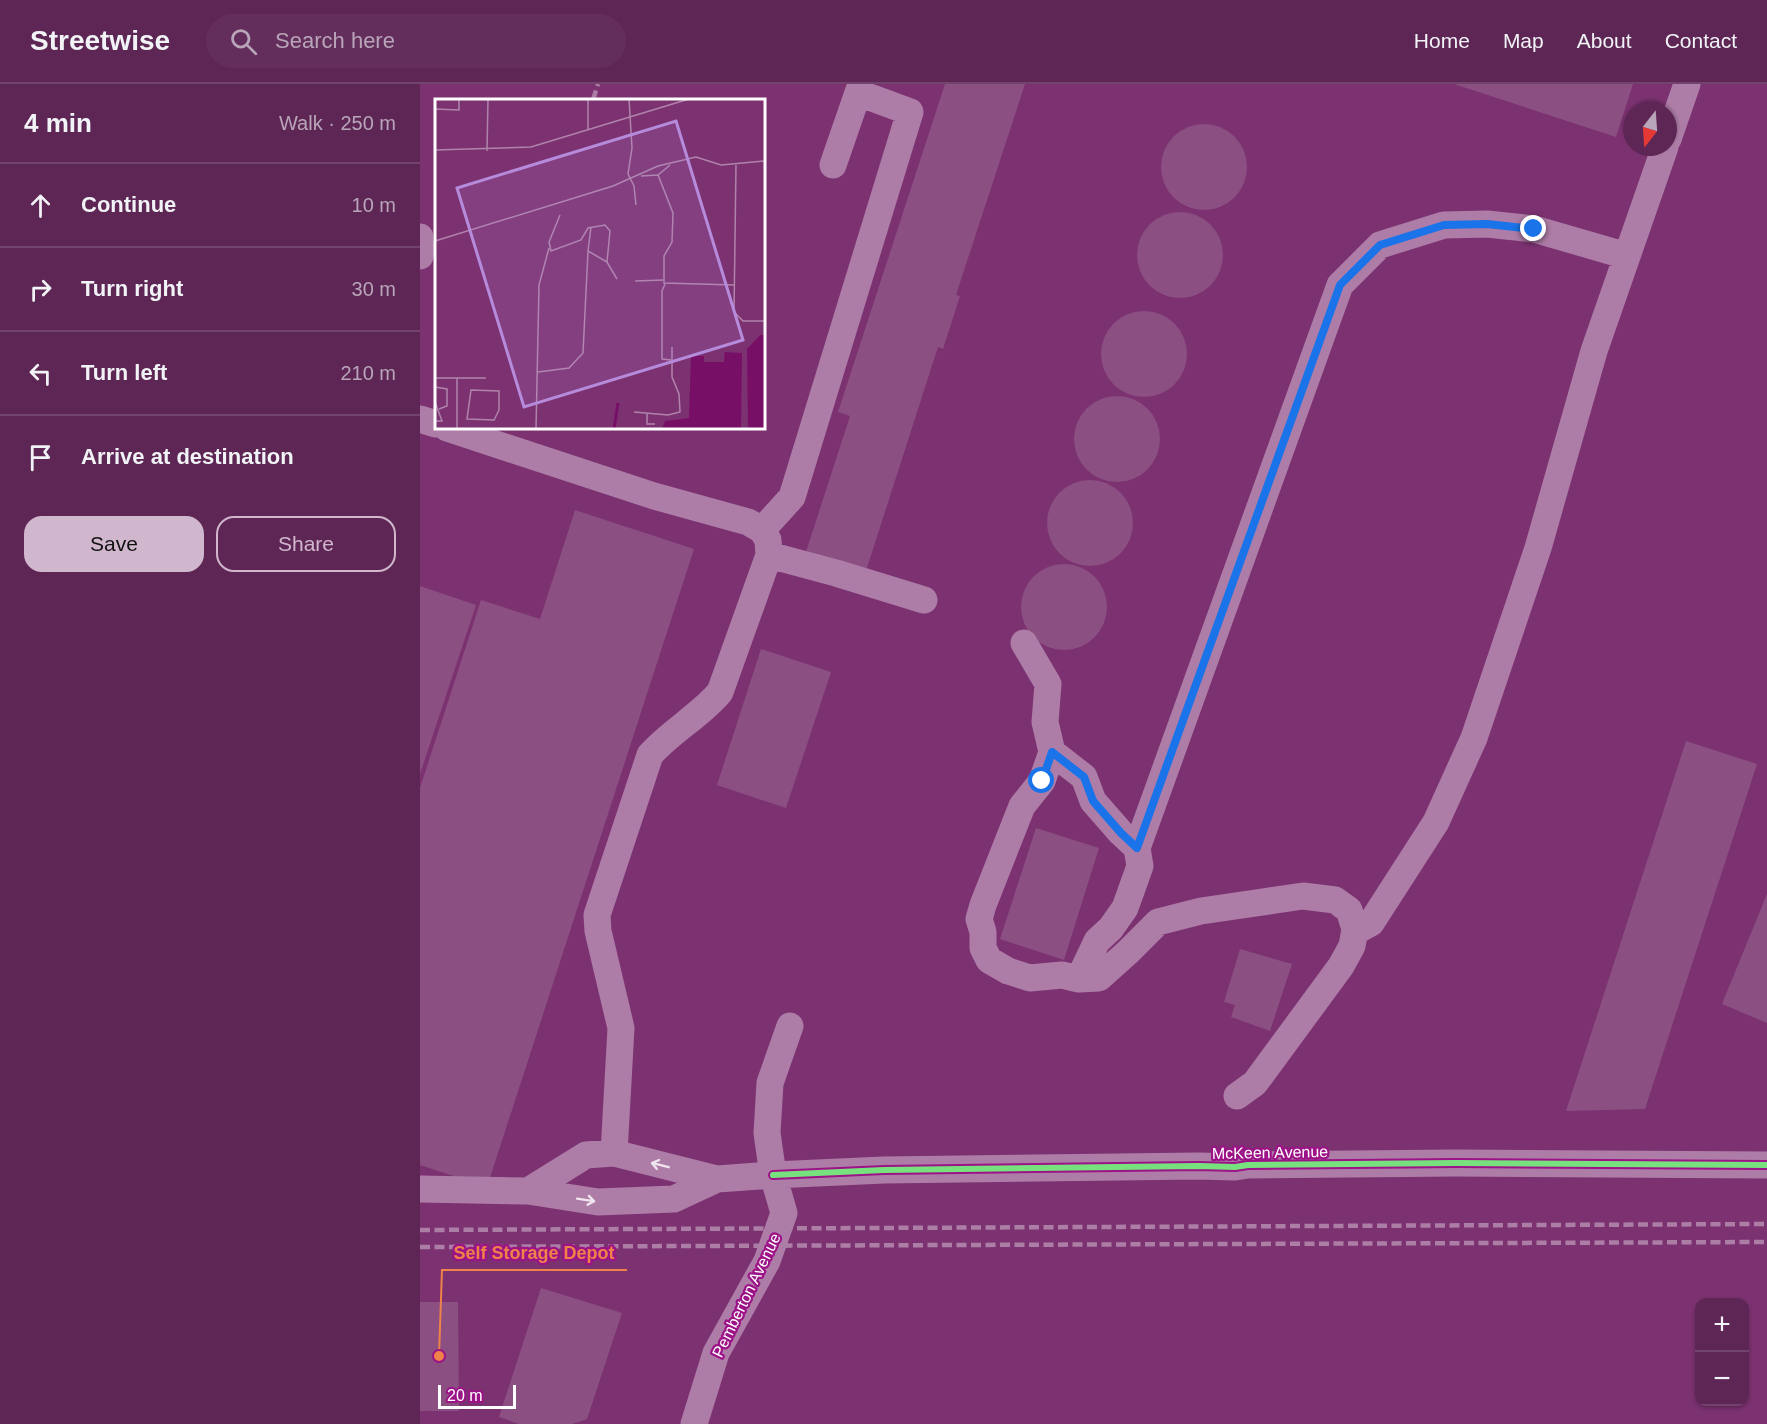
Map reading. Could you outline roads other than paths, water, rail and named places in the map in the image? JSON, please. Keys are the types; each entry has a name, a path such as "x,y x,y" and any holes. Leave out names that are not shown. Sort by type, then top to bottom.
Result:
{"street":[{"path":"1677,113 1687,84"},
{"path":"614,1153 621,1028 598,931 597,915 650,755 661,742 709,705 720,692 765,542 792,497 910,112 860,89 833,165"},
{"path":"1355,929 1371,923 1436,822 1474,738 1538,548 1594,351 1662,156"},
{"path":"1079,979 1097,941 1111,928 1125,908 1140,866 1137,848 1340,285 1380,245 1444,225 1487,224 1534,229 1627,256"},
{"path":"420,237 420,256"},
{"path":"420,419 435,424"},
{"path":"450,429 654,496 748,522 765,542 836,573 924,600"},
{"path":"1024,643 1048,684 1045,722 1052,752 1042,781 1022,806 983,905 979,919 983,932 983,948 989,960 997,966 1030,978 1062,975 1079,979 1099,978 1158,922 1201,911 1304,896 1335,900 1349,910 1355,929 1352,946 1341,966 1255,1083 1237,1096"},
{"path":"1052,752 1084,777 1093,801 1137,848"},
{"name":"Pemberton Avenue","path":"694,1424 716,1353 766,1261 784,1213 773,1175 767,1133 770,1083 790,1026"},
{"path":"528,1191 586,1155 614,1153 717,1179"},
{"name":"McKeen Avenue","path":"717,1179 894,1170 1235,1167 1248,1165 1456,1163 1767,1165"},
{"path":"420,1189 528,1191 598,1202 674,1199 717,1179"}],"railway":[{"path":"593,99 598,84"},
{"path":"420,1230 1767,1224"},
{"path":"420,1247 1767,1242"}],"place":[{"name":"Self Storage Depot","path":"439,1356"}]}
